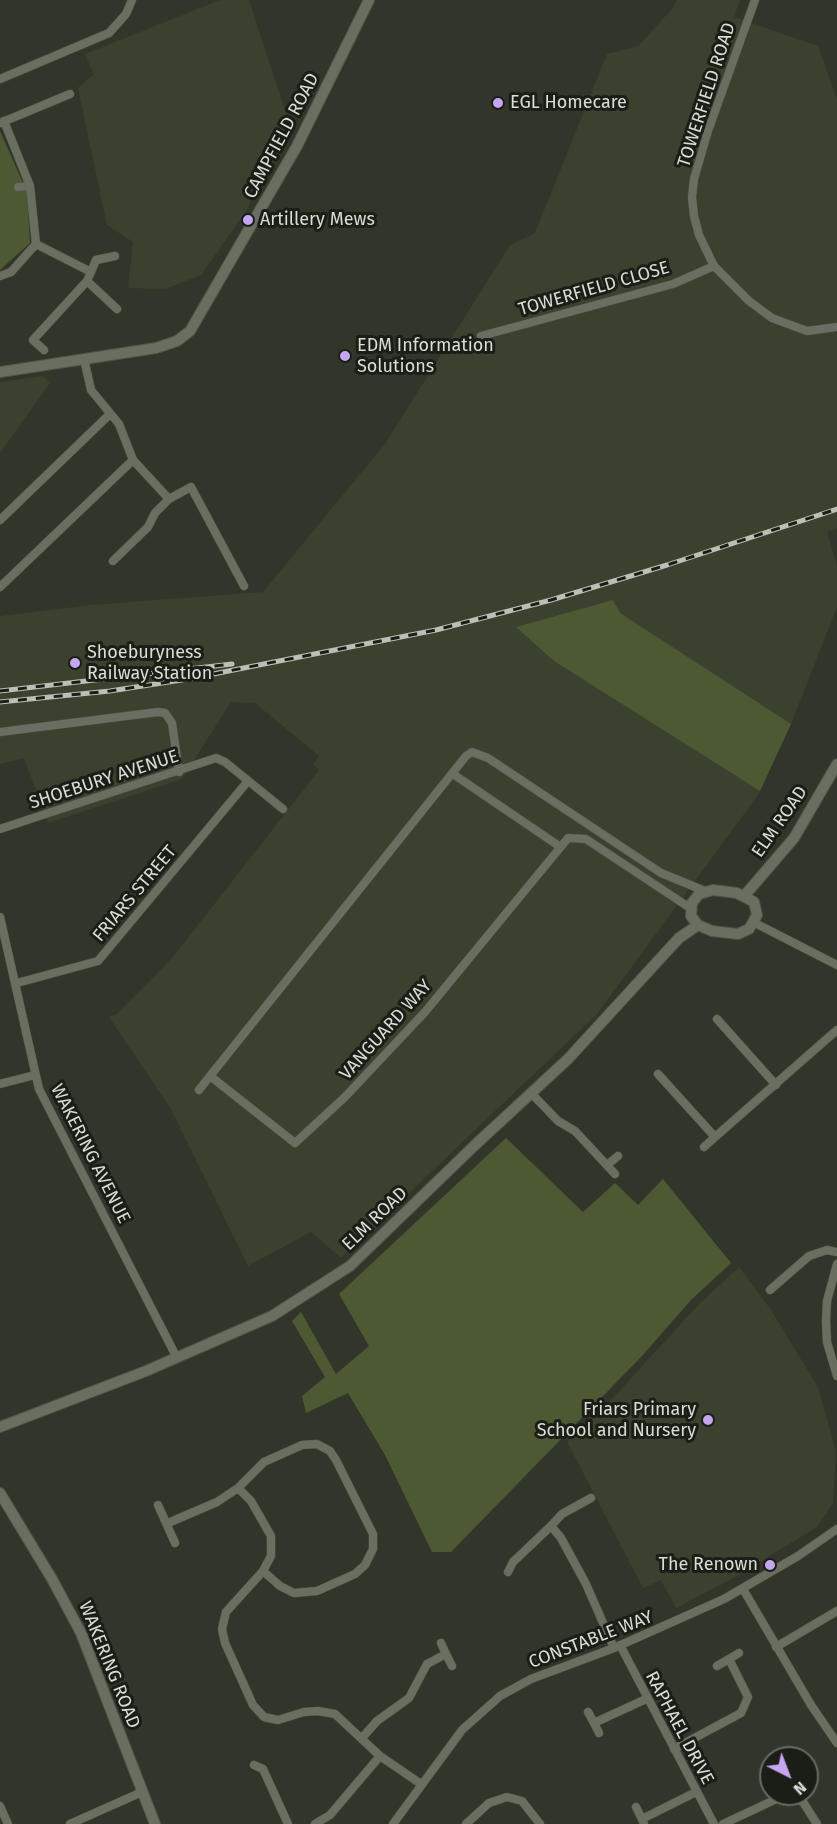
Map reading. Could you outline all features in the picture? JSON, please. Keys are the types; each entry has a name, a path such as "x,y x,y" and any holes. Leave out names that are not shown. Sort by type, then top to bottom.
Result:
{"street":[{"path":"0,79 109,33 126,14 132,0"},
{"name":"CAMPFIELD ROAD","path":"0,372 163,347 183,337 195,326 297,146 369,0"},
{"name":"TOWERFIELD ROAD","path":"755,0 708,131 693,188 694,216 699,235 714,266 730,284 772,318 807,331 837,327"},
{"path":"0,276 11,272 36,244 30,186 2,122 70,94"},
{"path":"18,187 30,186"},
{"path":"36,244 91,272"},
{"path":"44,350 33,340 87,281 96,260 115,256"},
{"name":"TOWERFIELD CLOSE","path":"481,336 673,284 714,266"},
{"path":"87,281 117,309"},
{"path":"84,359 91,390 123,431 133,460 169,499"},
{"path":"0,520 110,414"},
{"path":"0,586 133,460"},
{"path":"113,561 148,527 155,513 169,499 191,487 244,586"},
{"path":"0,732 165,713 172,723 179,772"},
{"path":"199,1090 466,756 478,752 660,873 705,891 745,895 756,908 754,923 738,934 712,931 698,926 691,916 690,908 695,898 705,891"},
{"name":"SHOEBURY AVENUE","path":"0,829 216,758 225,762 248,781"},
{"name":"ELM ROAD","path":"745,895 794,838 837,764"},
{"path":"453,774 559,846 564,840 576,836 586,839 690,908"},
{"path":"248,781 283,809"},
{"name":"FRIARS STREET","path":"17,983 98,961 248,781"},
{"path":"601,850 610,838"},
{"name":"VANGUARD WAY","path":"210,1076 295,1143 345,1097 425,1012 559,846"},
{"name":"WAKERING AVENUE","path":"0,917 17,983 35,1075 45,1102 177,1358"},
{"path":"754,923 837,965"},
{"name":"ELM ROAD","path":"0,1427 177,1358 272,1316 350,1266 586,1042 679,938 698,926"},
{"path":"717,1019 776,1084"},
{"path":"704,1147 837,1030"},
{"path":"658,1074 715,1137"},
{"path":"0,1084 35,1075"},
{"path":"531,1092 558,1121 575,1131 615,1174"},
{"path":"607,1165 618,1156"},
{"path":"770,1290 809,1256 828,1250 837,1252"},
{"path":"837,1264 826,1321 827,1342 837,1376"},
{"path":"168,1523 223,1499 238,1488 264,1462 302,1445 317,1444 330,1451 336,1460 373,1534 373,1549 365,1565 358,1572 317,1591 294,1593 280,1586 263,1571"},
{"path":"238,1488 256,1509 271,1536 271,1556 263,1571 226,1612 223,1620 225,1643 253,1705 264,1717 278,1720 304,1712 318,1711 336,1714 380,1755 421,1784"},
{"name":"WAKERING ROAD","path":"0,1493 81,1633 154,1824"},
{"path":"508,1572 513,1562 562,1514 591,1498"},
{"path":"158,1505 176,1543"},
{"name":"RAPHAEL DRIVE","path":"551,1526 561,1538 617,1647 714,1824"},
{"name":"CONSTABLE WAY","path":"393,1824 462,1730 500,1696 544,1673 617,1647 695,1613 743,1589 837,1529"},
{"path":"743,1589 776,1647 837,1743"},
{"path":"776,1647 837,1611"},
{"path":"441,1643 452,1666"},
{"path":"717,1666 739,1653"},
{"path":"362,1738 377,1721 409,1698 427,1664 446,1654"},
{"path":"674,1749 741,1713 748,1697 729,1659"},
{"path":"594,1723 646,1699"},
{"path":"588,1712 598,1733"},
{"path":"315,1824 330,1815 380,1755"},
{"path":"254,1765 263,1769 288,1824"},
{"path":"70,1824 142,1792"},
{"path":"636,1807 643,1822 696,1792"},
{"path":"723,1824 785,1795 803,1802 817,1824"},
{"path":"466,1824 489,1803 507,1797 522,1801 540,1824"},
{"path":"0,1806 8,1824"}],"shaded area":[{"path":"220,0 249,0 293,135 259,161 250,178 250,203 247,210 201,275 165,289 128,288 133,242 107,225 78,88 94,74 85,54"},
{"path":"677,0 740,0 734,17 818,46 837,99 837,528 827,532 837,565 837,607 791,724 758,795 597,1014 341,1258 311,1232 248,1266 171,1109 109,1017 117,1014 173,957 319,770 313,765 319,756 255,703 231,702 182,779 48,823 24,758 0,764 0,616 91,605 263,592 385,444 510,245 535,233 607,54 638,46 672,9"},
{"path":"43,376 50,383 0,453 0,382"},
{"name":"Friars Primary School and Nursery","path":"739,1267 771,1310 818,1387 836,1452 833,1503 817,1527 737,1576 676,1608 661,1580 643,1588 567,1442 613,1398 698,1305"}],"green space":[{"path":"0,131 27,192 30,243 0,270"},
{"path":"613,600 620,613 791,724 760,791 554,661 516,627"},
{"path":"506,1138 583,1212 615,1183 638,1205 663,1179 731,1263 691,1300 642,1356 451,1552 432,1552 385,1455 348,1393 306,1413 302,1396 325,1377 292,1321 301,1312 336,1374 369,1346 339,1294"}],"railway":[{"path":"0,702 110,691 188,679 436,630 551,600 667,565 837,509"},
{"path":"0,691 232,664"}],"place":[{"name":"EGL Homecare","path":"498,103"},
{"name":"Artillery Mews","path":"248,220"},
{"name":"EDM Information Solutions","path":"345,356"},
{"name":"Shoeburyness Railway Station","path":"75,663"},
{"name":"Friars Primary School and Nursery","path":"708,1420"},
{"name":"The Renown","path":"770,1565"}]}
